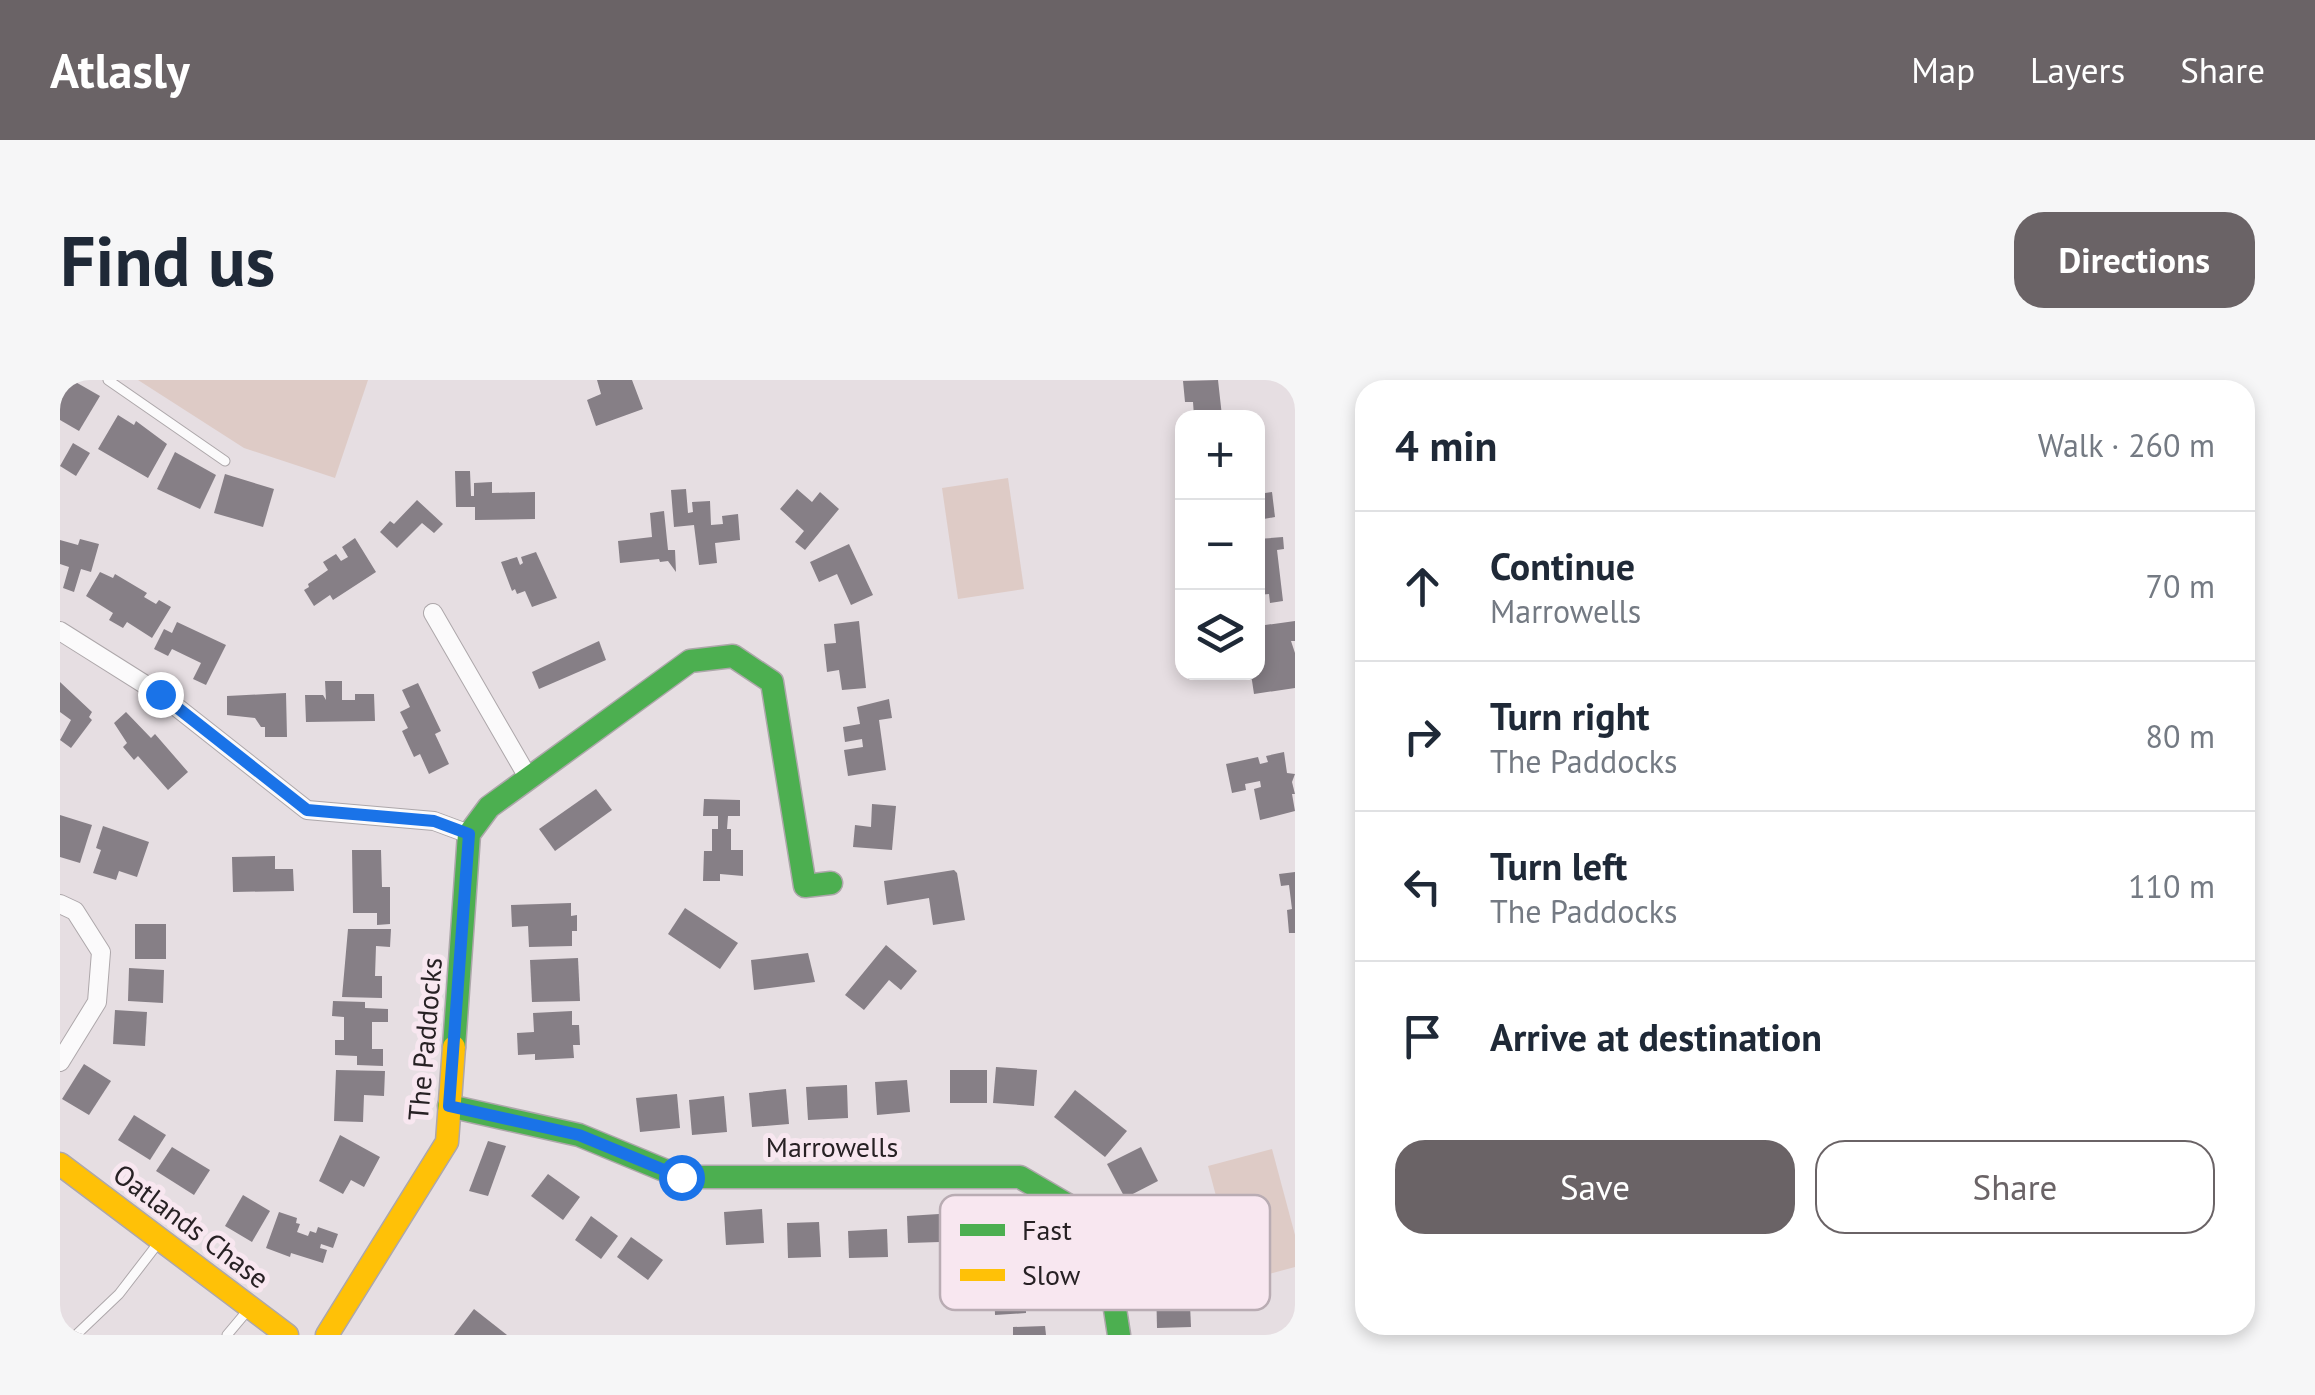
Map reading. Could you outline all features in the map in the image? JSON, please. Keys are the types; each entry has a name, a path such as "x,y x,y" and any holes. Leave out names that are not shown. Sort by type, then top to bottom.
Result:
{"street":[{"path":"433,613 529,779"},
{"path":"60,631 160,694 307,810 434,821 469,834 489,807 690,661 734,656 772,682 806,886 831,883"},
{"name":"The Paddocks","path":"327,1335 446,1142 469,834"},
{"path":"60,904 74,911 101,952 97,1002 60,1062"},
{"name":"Marrowells","path":"449,1106 579,1135 681,1177 1020,1177 1051,1195"},
{"name":"Oatlands Chase","path":"60,1164 287,1335"},
{"name":"Marrowells","path":"1115,1310 1119,1335"}],"lane":[{"path":"108,380 225,461"},
{"path":"76,1335 119,1294 161,1240"},
{"path":"227,1335 250,1308"}],"shaded area":[{"path":"138,380 368,380 335,478 244,448"},
{"path":"1008,478 1024,589 958,599 942,488"},
{"path":"1272,1149 1295,1235 1295,1267 1270,1274 1270,1195 1216,1195 1208,1166"}],"building":[{"path":"60,380 72,380 100,396 79,431 60,420"},
{"path":"597,380 632,380 643,409 596,426 587,400 601,394"},
{"path":"1218,380 1221,410 1194,410 1193,402 1185,402 1183,381"},
{"path":"118,415 134,425 136,421 167,444 148,478 98,449"},
{"path":"73,443 90,453 76,476 60,466"},
{"path":"175,452 216,475 200,509 157,489"},
{"path":"455,471 470,471 471,496 474,483 492,482 492,493 535,492 535,519 475,520 475,507 456,507"},
{"path":"225,474 274,489 263,527 214,513"},
{"path":"686,489 688,513 693,512 692,502 710,501 711,525 723,524 722,516 738,514 740,540 715,543 717,563 699,565 694,525 674,527 671,490"},
{"path":"797,489 812,502 820,492 839,509 805,550 795,542 804,531 780,509"},
{"path":"1272,492 1275,517 1265,519 1265,493"},
{"path":"417,500 443,524 434,533 422,523 397,548 380,532 390,521 394,524"},
{"path":"664,511 668,550 675,550 676,572 668,561 659,559 620,563 618,541 652,537 650,513"},
{"path":"1283,537 1284,549 1277,550 1283,601 1270,603 1269,594 1265,594 1265,538"},
{"path":"355,538 376,572 333,600 330,595 314,606 304,590 328,570 323,562 336,554 341,561 348,557 342,547"},
{"path":"80,539 99,544 91,572 81,569 74,592 63,588 69,567 60,564 60,540 78,545"},
{"path":"849,544 873,595 851,605 837,574 819,582 810,562"},
{"path":"536,552 557,598 532,607 525,591 512,591 501,562 517,557 520,565 521,557"},
{"path":"100,572 113,578 115,574 147,593 144,597 171,607 152,638 127,622 123,628 109,620 113,613 86,596"},
{"path":"859,621 866,688 842,690 839,670 827,672 824,644 836,643 834,624"},
{"path":"1295,621 1295,641 1291,641 1295,688 1254,694 1252,680 1265,680 1265,625"},
{"path":"177,622 226,645 206,685 193,679 201,663 172,649 168,656 154,649 164,629 172,633"},
{"path":"599,641 606,660 539,689 532,672"},
{"path":"325,681 342,681 342,700 355,700 355,694 374,694 375,721 306,722 305,695 323,695 326,700"},
{"path":"60,682 92,712 92,720 71,748 60,740 71,720 60,712"},
{"path":"418,683 441,731 435,734 449,764 429,774 420,754 414,757 402,731 408,728 400,712 410,707 402,690"},
{"path":"286,693 287,737 265,737 265,727 255,718 227,715 227,696"},
{"path":"889,699 892,718 879,720 886,770 848,776 844,750 863,747 862,739 845,742 843,727 860,724 857,707"},
{"path":"126,712 151,738 155,734 188,772 168,790 138,756 134,760 123,747 127,743 114,723"},
{"path":"1284,752 1287,773 1295,774 1295,811 1260,820 1254,789 1261,787 1260,781 1245,784 1246,790 1232,793 1226,764 1258,757 1260,764 1268,762 1266,756"},
{"path":"596,789 612,810 555,851 539,829"},
{"path":"704,799 740,800 740,816 728,816 727,829 731,829 731,850 743,850 743,876 720,874 720,881 703,881 704,851 712,851 712,829 718,829 718,816 703,816"},
{"path":"872,804 896,806 892,850 853,847 855,825 871,827"},
{"path":"60,815 92,825 80,863 60,857"},
{"path":"103,826 149,842 137,877 119,871 116,880 93,873 101,850 96,848"},
{"path":"352,850 381,850 382,887 390,887 390,924 377,925 377,913 353,913"},
{"path":"275,856 275,869 293,869 294,891 233,892 232,857"},
{"path":"954,870 965,920 933,925 929,898 887,905 884,881"},
{"path":"1295,872 1295,933 1289,933 1289,885 1281,886 1279,874"},
{"path":"571,903 571,916 577,915 572,946 529,947 528,926 512,927 511,905"},
{"path":"685,908 738,943 720,969 668,934"},
{"path":"135,924 166,924 166,959 135,959"},
{"path":"348,929 391,929 390,947 376,946 375,976 382,976 382,998 342,997"},
{"path":"886,945 917,971 901,990 889,980 864,1010 845,995"},
{"path":"808,953 815,982 754,990 751,960"},
{"path":"578,958 580,1001 532,1002 530,960"},
{"path":"129,968 164,970 163,1003 128,1001"},
{"path":"333,1001 365,1002 365,1008 388,1009 388,1022 372,1022 372,1049 383,1049 383,1066 357,1065 357,1056 335,1055 335,1040 344,1040 344,1017 332,1016"},
{"path":"115,1010 147,1012 145,1046 113,1044"},
{"path":"572,1011 572,1025 579,1025 580,1045 573,1045 574,1058 535,1060 535,1054 518,1055 517,1033 534,1032 533,1013"},
{"path":"84,1064 111,1081 89,1115 62,1099"},
{"path":"996,1067 1037,1070 1034,1106 993,1103"},
{"path":"336,1070 385,1071 384,1096 364,1095 363,1122 334,1121"},
{"path":"950,1070 987,1070 987,1103 950,1103"},
{"path":"907,1080 910,1112 877,1115 875,1082"},
{"path":"847,1085 848,1118 808,1120 806,1087"},
{"path":"786,1089 789,1124 752,1127 749,1093"},
{"path":"1075,1090 1127,1131 1105,1157 1054,1117"},
{"path":"677,1094 680,1128 640,1132 636,1098"},
{"path":"724,1096 727,1132 692,1135 689,1100"},
{"path":"134,1115 166,1135 150,1160 118,1140"},
{"path":"340,1135 380,1157 364,1187 351,1180 343,1194 319,1181"},
{"path":"488,1141 506,1146 488,1196 469,1191"},
{"path":"172,1147 210,1170 194,1195 156,1171"},
{"path":"1141,1147 1158,1181 1123,1195 1107,1164"},
{"path":"548,1174 580,1197 563,1220 531,1196"},
{"path":"243,1195 270,1211 252,1242 225,1226"},
{"path":"762,1209 764,1243 726,1245 724,1212"},
{"path":"279,1212 297,1218 297,1232 308,1236 310,1231 316,1233 318,1227 338,1234 333,1248 321,1244 320,1248 327,1250 323,1263 266,1248"},
{"path":"939,1214 940,1242 908,1243 907,1216"},
{"path":"591,1216 618,1236 601,1259 575,1240"},
{"path":"819,1222 821,1257 788,1258 787,1223"},
{"path":"887,1229 888,1257 849,1258 848,1231"},
{"path":"631,1237 663,1260 648,1280 617,1257"},
{"path":"474,1309 507,1335 454,1335"},
{"path":"995,1310 1026,1310 1026,1313 995,1315"},
{"path":"1157,1310 1190,1310 1191,1327 1157,1328"},
{"path":"1045,1326 1046,1335 1013,1335 1013,1327"}],"traffic: fast":[{"path":"454,1047 469,834 489,807 690,661 733,656 772,682 805,886 831,883"},
{"path":"449,1106 579,1135 681,1177 1020,1177 1051,1195"},
{"path":"1115,1310 1119,1335"}],"traffic: slow":[{"path":"327,1335 447,1142 454,1047"},
{"path":"60,1164 287,1335"}],"route":[{"path":"160,694 307,810 434,821 469,834 449,1106 579,1135 681,1177"}]}
